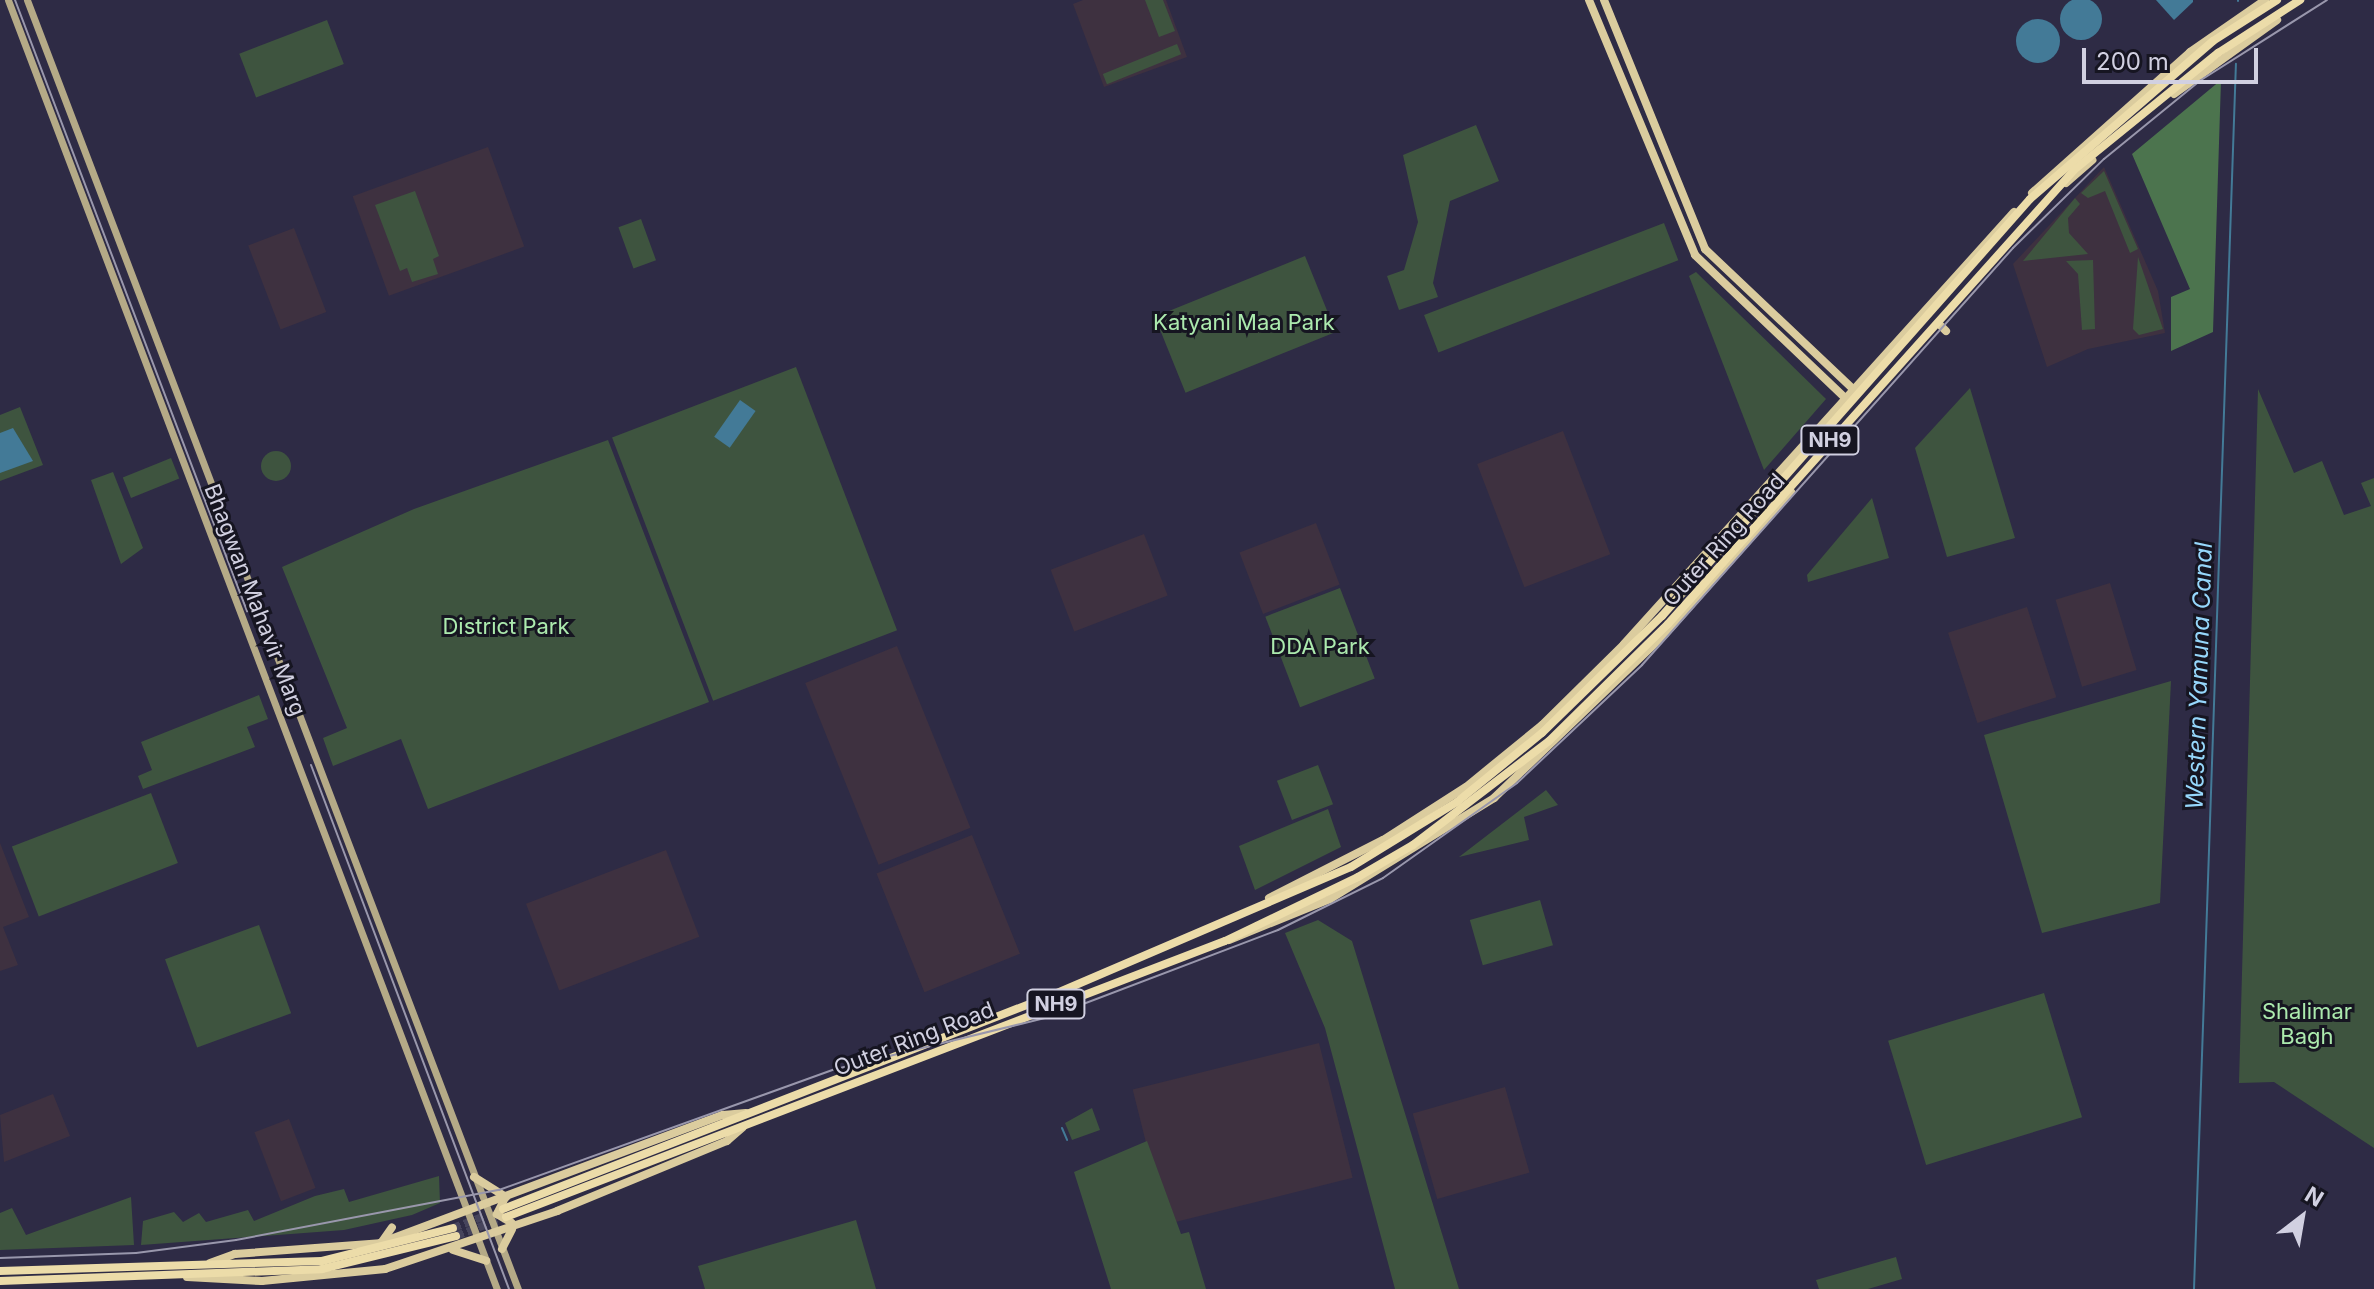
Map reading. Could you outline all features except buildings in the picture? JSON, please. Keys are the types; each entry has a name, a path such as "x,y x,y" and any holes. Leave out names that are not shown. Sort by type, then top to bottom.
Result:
{"highway":[{"name":"Outer Ring Road","path":"748,1117 1212,929 1351,867 1445,810 1542,733 1662,616 2030,199 2213,41 2277,0"},
{"name":"Outer Ring Road","path":"748,1117 1225,941 1358,877 1413,845 1549,741 1668,624 2074,170 2218,53 2300,0"},
{"name":"NH9","path":"504,1213 748,1117"},
{"path":"0,1271 322,1261 454,1232 322,1269 0,1281"}],"main road":[{"name":"Bhagwan Mahavir Marg","path":"8,0 497,1289"},
{"name":"Bhagwan Mahavir Marg","path":"27,0 518,1289"},
{"path":"1589,0 1682,231 1746,306 1846,399"},
{"path":"1604,0 1705,249 1854,390"},
{"name":"Outer Ring Road","path":"1212,929 1353,858 1492,766 1595,673 1773,480 1930,302 2067,157 2190,52 2265,0"},
{"name":"Outer Ring Road","path":"1225,941 1330,899 1437,839 1507,787 1610,690 1942,328 1946,315 2110,144 2308,0"},
{"path":"1746,306 1755,298"},
{"path":"1930,302 1946,315"},
{"path":"1773,480 1789,495"},
{"path":"1595,673 1610,690"},
{"path":"1492,766 1507,787"},
{"path":"202,1267 235,1254 380,1243 723,1115 748,1117"},
{"path":"186,1276 324,1278 449,1250 727,1141 748,1117"},
{"path":"474,1177 508,1197"},
{"path":"508,1197 496,1209 504,1224 604,1191"},
{"path":"502,1249 515,1226"},
{"path":"380,1243 392,1227"},
{"path":"449,1250 486,1261"}],"shaded area":[{"path":"1083,0 1166,0 1187,57 1104,87 1073,4"},
{"path":"488,147 524,247 389,296 353,196"},
{"path":"2104,167 2158,291 2165,333 2088,349 2047,367 2013,264"},
{"path":"294,228 326,312 281,330 248,246"},
{"path":"1563,431 1610,554 1524,587 1477,464"},
{"path":"1316,523 1340,585 1263,614 1239,552"},
{"path":"1144,534 1168,596 1074,631 1051,570"},
{"path":"2110,583 2137,670 2082,687 2055,600"},
{"path":"2027,607 2056,697 1977,723 1948,633"},
{"path":"897,646 970,828 879,865 805,683"},
{"path":"972,835 1020,954 924,992 877,874"},
{"path":"0,843 29,917 3,927 18,965 0,971"},
{"path":"666,850 699,937 559,991 526,904"},
{"path":"1319,1043 1353,1178 1166,1224 1133,1089"},
{"path":"1505,1087 1530,1173 1437,1199 1413,1113"},
{"path":"53,1094 70,1136 4,1162 0,1115"},
{"path":"289,1119 316,1188 281,1201 254,1132"}],"green space":[{"path":"1145,0 1163,0 1175,31 1159,37"},
{"path":"327,20 344,64 256,98 239,54"},
{"path":"1177,44 1181,54 1107,84 1103,74"},
{"path":"2221,80 2213,332 2171,351 2171,297 2190,289 2132,154"},
{"path":"1476,125 1499,181 1450,201 1433,283 1438,297 1399,310 1387,276 1404,270 1418,222 1403,155"},
{"path":"2104,171 2138,249 2130,253 2105,191 2088,198 2081,193"},
{"path":"415,191 439,256 433,259 438,274 412,282 407,268 400,271 375,205"},
{"path":"2075,198 2080,204 2068,218 2069,233 2088,254 2023,261"},
{"path":"641,219 656,260 633,269 618,227"},
{"path":"1664,223 1678,260 1438,352 1424,315"},
{"name":"Katyani Maa Park","path":"1305,256 1336,332 1186,393 1155,317"},
{"path":"2138,257 2163,329 2139,335 2133,329"},
{"path":"2093,260 2095,329 2082,330 2078,274 2066,261"},
{"path":"1696,272 1826,399 1764,470 1689,276"},
{"path":"796,367 897,630 713,701 612,438"},
{"path":"1970,388 2015,538 1947,557 1915,448"},
{"name":"Shalimar Bagh","path":"2258,389 2294,473 2322,461 2344,515 2371,506 2361,483 2374,478 2374,1148 2274,1082 2239,1083"},
{"path":"20,407 43,465 0,481 0,415"},
{"name":"District Park","path":"608,440 709,702 428,809 401,739 333,766 323,738 347,728 282,567 414,509"},
{"path":"276,451 287,455 291,466 287,477 276,481 265,477 261,466 265,455"},
{"path":"171,458 179,478 131,498 123,477"},
{"path":"113,472 143,548 121,564 91,480"},
{"path":"1872,498 1889,558 1808,582 1807,575"},
{"name":"DDA Park","path":"1340,588 1375,679 1300,707 1265,617"},
{"path":"2171,681 2160,903 2042,933 1984,735"},
{"path":"259,695 268,719 247,727 255,747 143,789 138,776 152,770 141,742"},
{"path":"1318,765 1333,804 1292,820 1277,781"},
{"path":"1546,790 1558,805 1524,817 1529,840 1459,857"},
{"path":"151,793 178,863 39,916 12,846"},
{"path":"1328,809 1341,847 1255,890 1239,846"},
{"path":"1540,900 1553,945 1483,965 1470,920"},
{"path":"1318,920 1352,941 1459,1289 1395,1289 1325,1028 1285,933"},
{"path":"259,925 291,1013 197,1048 165,959"},
{"path":"2044,993 2082,1117 1926,1165 1888,1041"},
{"path":"1092,1108 1100,1130 1072,1140 1065,1123"},
{"path":"1147,1141 1181,1234 1189,1232 1206,1289 1111,1289 1074,1172"},
{"path":"439,1176 440,1203 412,1215 344,1230 141,1245 143,1221 174,1212 183,1222 199,1213 206,1222 248,1210 254,1221 315,1196 344,1189 349,1202"},
{"path":"131,1197 134,1245 0,1250 0,1213 12,1208 26,1235"},
{"path":"856,1220 876,1289 705,1289 698,1266"},
{"path":"1896,1257 1902,1279 1868,1289 1819,1289 1816,1280"}],"water":[{"path":"2081,-2 2096,4 2102,19 2096,34 2081,40 2066,34 2060,19 2066,4"},
{"path":"2156,0 2193,0 2193,2 2174,20"},
{"path":"2038,19 2053,26 2060,41 2053,56 2038,63 2023,56 2016,41 2023,26"},
{"path":"740,400 756,411 730,448 714,437"},
{"path":"13,428 33,461 0,473 0,433"}],"waterway":[{"name":"Western Yamuna Canal","path":"2194,1289 2236,64"},
{"path":"1062,1128 1067,1140"}],"tunnel":[{"path":"453,1228 493,1213"},
{"path":"456,1236 506,1217"}],"railway":[{"path":"15,0 247,611"},
{"path":"0,1258 136,1253 236,1240 499,1190 836,1069 1049,1017 1278,930 1383,878 1517,783 1642,665 2013,248 2104,159 2201,80 2327,0"},
{"path":"311,765 509,1289"}]}
